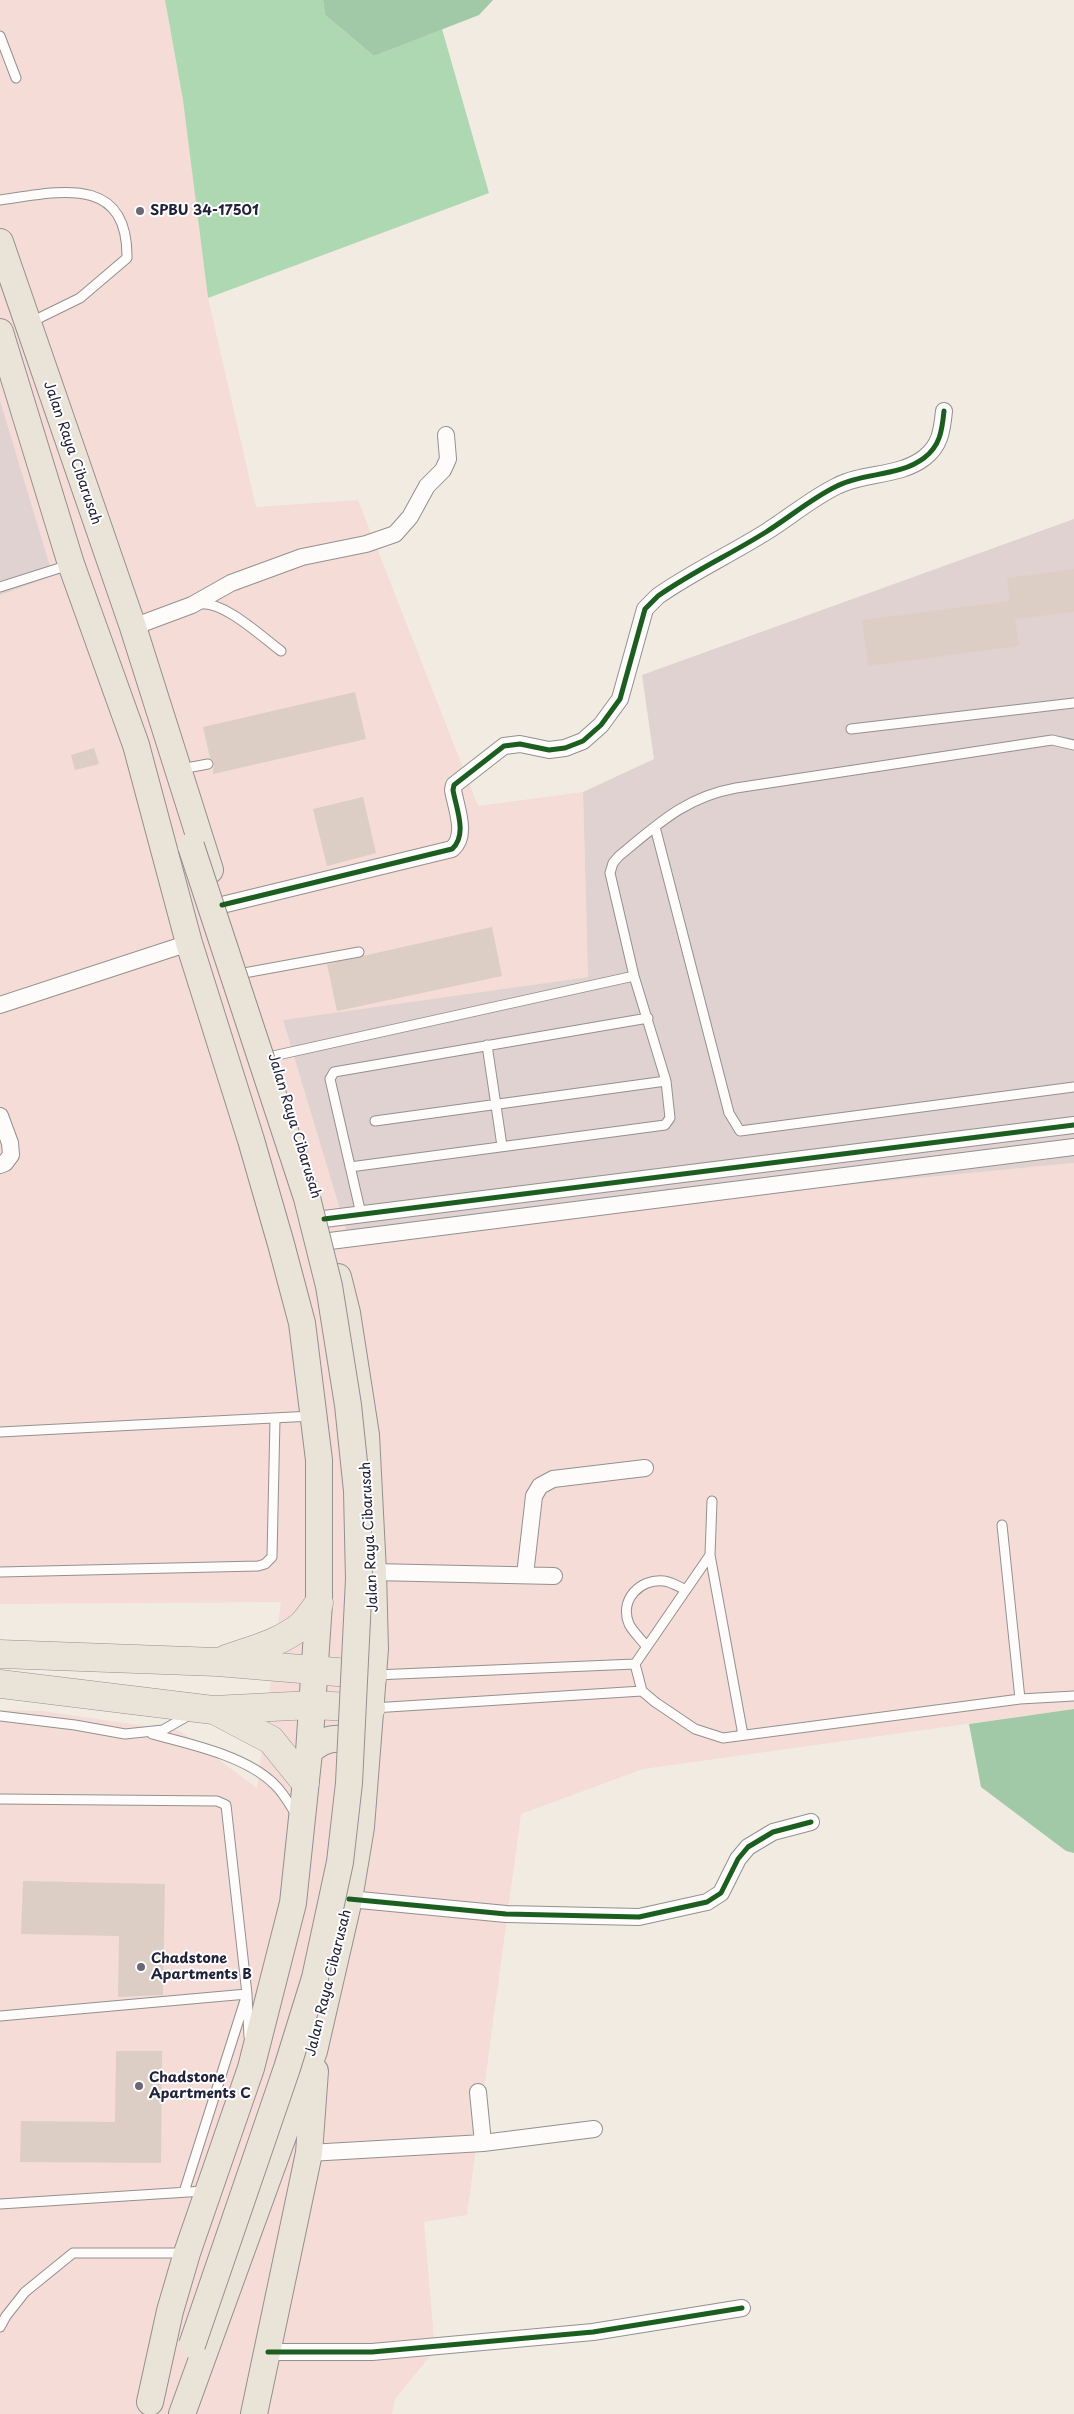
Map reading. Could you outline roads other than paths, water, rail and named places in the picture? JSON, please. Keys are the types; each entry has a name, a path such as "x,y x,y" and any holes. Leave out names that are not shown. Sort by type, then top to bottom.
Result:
{"highway":[{"path":"217,1662 285,1636 303,1624 319,1603"},
{"path":"0,1654 217,1662 315,1660 374,1662"},
{"path":"0,1684 206,1709 312,1705 371,1708"},
{"path":"206,1709 271,1740 305,1782"}],"main road":[{"name":"Jalan Raya Cibarusah","path":"0,242 133,627 222,905 273,1056 327,1230 347,1313 366,1435 373,1572 374,1662 368,1759 361,1827 349,1899 314,2051 181,2414"},
{"name":"Jalan Raya Cibarusah","path":"0,332 71,564 136,745 190,943 251,1140 302,1323 315,1416 319,1469 319,1603 309,1752 292,1903 251,2068 196,2192 187,2253 170,2312 148,2408"},
{"name":"Jalan Raya Cibarusah","path":"145,664 141,695 302,1231 322,1317 340,1440 348,1525 346,1623 335,1786 328,1845 289,2015 186,2345 181,2414"},
{"name":"Jalan Raya Cibarusah","path":"136,745 186,848"},
{"path":"309,1752 323,1741 340,1738 357,1745 368,1759"},
{"path":"254,2414 310,2153 314,2091 314,2051"},
{"name":"Jalan Raya Cibarusah","path":"148,2408 186,2345"}],"street":[{"path":"222,905 452,849 459,842 461,834 453,790 454,785 504,746 520,744 549,750 565,748 583,741 601,725 620,699 645,609 658,596 768,530 838,485 863,475 883,473 921,460 932,451 940,438 944,411"},
{"path":"133,627 192,605 231,583 302,557 366,544 395,534 410,517 427,486 443,470 448,459 446,435"},
{"path":"0,1005 190,943"},
{"path":"0,1116 10,1143 11,1155 5,1163 0,1165"},
{"path":"327,1230 362,1214 1074,1125"},
{"path":"327,1230 1074,1146"},
{"path":"525,1575 534,1496 540,1486 553,1479 646,1468"},
{"path":"373,1572 554,1576"},
{"path":"349,1899 506,1914 639,1917 707,1902 721,1893 738,1859 748,1847 773,1832 812,1822"},
{"path":"478,2092 483,2142"},
{"path":"310,2153 483,2142 594,2129"},
{"path":"268,2352 372,2352 593,2332 742,2308"}],"lane":[{"path":"0,36 16,78"},
{"path":"0,200 65,191 93,195 116,212 127,236 127,258 80,298 27,324"},
{"path":"0,587 71,564"},
{"path":"192,605 207,603 220,607 281,651"},
{"path":"851,730 1074,703"},
{"path":"350,1167 665,1125 670,1118 666,1081 634,976 610,873 611,867 619,856 664,819 694,800 728,789 1052,740 1074,745"},
{"path":"178,769 208,764"},
{"path":"655,827 730,1113 740,1131 1074,1086"},
{"path":"244,972 359,952"},
{"path":"273,1056 634,976"},
{"path":"362,1214 330,1080 332,1074 487,1045 648,1018"},
{"path":"487,1045 502,1146"},
{"path":"375,1121 666,1081"},
{"path":"0,1432 315,1416"},
{"path":"0,1572 258,1566 265,1564 272,1557 275,1419"},
{"path":"712,1500 710,1555 743,1736"},
{"path":"1002,1525 1020,1699"},
{"path":"710,1555 635,1664 642,1691 671,1714 695,1729 722,1738 1020,1699 1074,1696"},
{"path":"646,1646 628,1622 628,1604 632,1594 641,1585 658,1581 670,1582 686,1590"},
{"path":"374,1662 635,1664"},
{"path":"371,1708 642,1691"},
{"path":"0,1716 75,1725 125,1734 149,1733 168,1728 206,1709"},
{"path":"149,1733 189,1744 250,1766 276,1785 301,1822"},
{"path":"0,1799 217,1801 226,1805 247,1994 251,2068"},
{"path":"0,2016 247,1994"},
{"path":"0,2204 196,2192 247,1994"},
{"path":"0,2327 6,2316 25,2292 73,2253 187,2253"}],"place":[{"name":"SPBU 34-17501","path":"140,211"},
{"name":"Chadstone Apartments B","path":"141,1967"},
{"name":"Chadstone Apartments C","path":"139,2086"}]}
